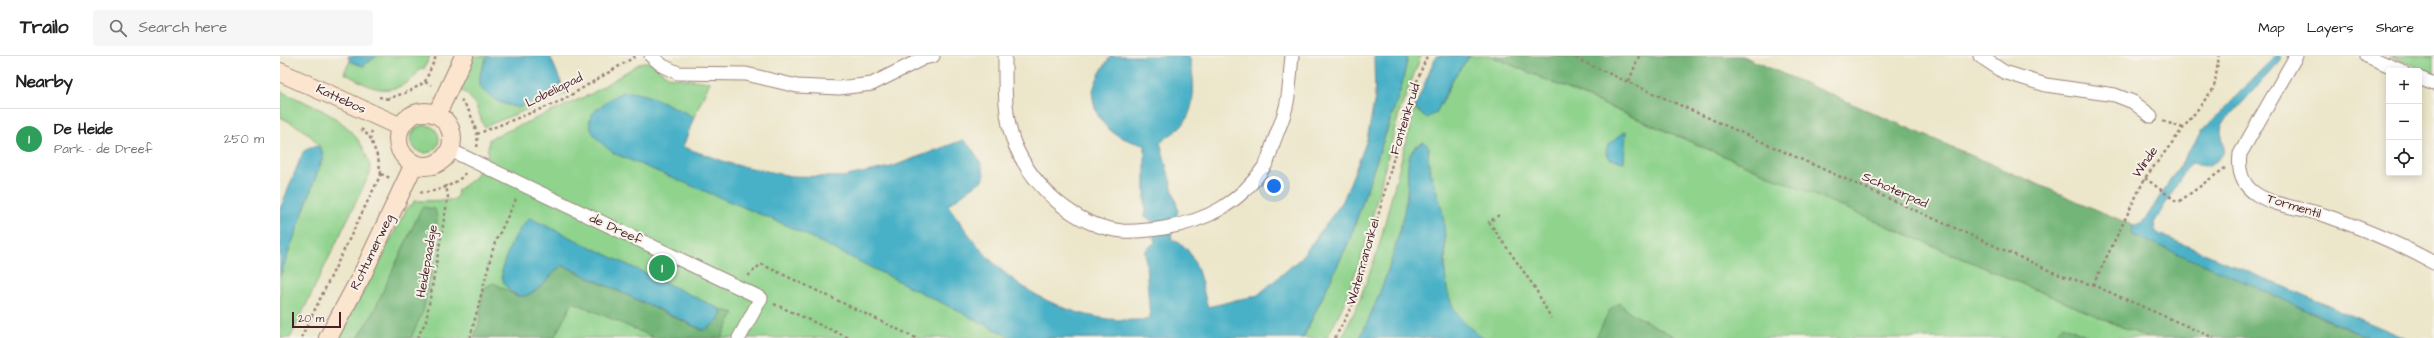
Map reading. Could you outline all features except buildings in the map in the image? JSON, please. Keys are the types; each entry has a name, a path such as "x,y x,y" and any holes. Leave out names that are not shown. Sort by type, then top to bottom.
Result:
{"main road":[{"path":"437,114 464,56"},
{"name":"Kattebos","path":"280,72 401,127"},
{"path":"429,112 437,114 448,123 452,132 450,150 437,164 423,166 414,164 404,156 400,148 398,140 401,127 406,120 416,113 429,112"},
{"name":"Rottumerweg","path":"328,338 358,281 414,164"}],"street":[{"path":"651,56 663,66 678,73 746,74 797,86 839,88 872,84 924,58 933,56"},
{"path":"1005,56 1009,124 1015,143 1035,179 1058,203 1083,219 1104,227 1122,231 1147,230 1181,225 1201,220 1225,208 1247,189 1266,166 1286,107 1292,56"},
{"path":"1980,56 2004,72 2046,85 2115,95 2133,102 2151,116"},
{"path":"2239,164 2246,143 2296,56"},
{"path":"2367,56 2395,68"},
{"path":"2422,79 2434,84"},
{"name":"de Dreef","path":"450,150 761,298"},
{"name":"Tormentil","path":"2239,164 2241,175 2247,186 2256,194 2361,229 2434,263"},
{"path":"739,338 761,298"}],"path":[{"path":"386,102 388,99 410,91 425,82 436,56"},
{"name":"Lobeliapad","path":"477,134 561,101 636,56"},
{"name":"Fonteinkruid","path":"1386,183 1409,101 1427,56"},
{"name":"Schoterpad","path":"1570,56 1629,81 2062,276 2093,285 2214,338"},
{"path":"1629,81 1639,56"},
{"name":"Winde","path":"2093,285 2145,178 2214,88 2219,56"},
{"path":"458,98 466,106 477,134 478,144 475,152"},
{"path":"2151,116 2183,128"},
{"name":"Rottumerweg","path":"301,338 381,174 378,158 370,137 375,125"},
{"path":"2145,178 2176,201 2180,201 2221,169 2239,164"},
{"path":"416,191 424,193 460,180 468,169"},
{"name":"Waterranonkel","path":"1335,338 1356,298 1386,183"},
{"name":"Heidepaadsje","path":"417,338 426,321 448,200 446,185"},
{"path":"470,338 494,245 523,185"},
{"path":"1499,215 1489,222 1535,288 1551,318"},
{"path":"737,286 760,264 916,338"},
{"path":"761,298 849,338"}],"green space":[{"path":"377,56 430,56 424,69 420,68 409,81 393,89 372,87 344,73 350,61 363,66"},
{"path":"474,56 487,56 480,74 518,108 556,89 561,82 567,93 484,127 478,110 472,100 459,89"},
{"path":"1408,56 1421,56 1399,113 1364,249 1346,299 1327,338 1303,338 1350,239 1401,88"},
{"path":"1470,56 1491,56 2148,338 1484,338 1464,322 1455,312 1449,301 1446,285 1444,226 1432,181 1428,158 1429,147 1416,145 1410,157 1408,168 1407,197 1402,224 1382,287 1360,338 1342,338 1358,304 1377,253 1415,107 1419,113 1441,105 1454,77"},
{"path":"1491,56 1742,56 2134,226 2132,227 2326,320 2368,338 2148,338"},
{"path":"2390,56 2434,56 2434,74"},
{"path":"642,62 649,62 669,77 710,82 694,117 658,100 606,102 591,117 1100,338 337,338 409,205 412,206 414,201 454,200 457,196 458,190 474,178 484,160 487,159 489,139 591,94"},
{"path":"280,91 325,112 349,129 358,140 366,154 371,171 290,338 280,338 280,276 323,157 318,144 313,138 300,128 280,117"},
{"path":"425,125 435,129 439,139 435,149 425,153 415,149 411,139 415,129"},
{"path":"422,207 435,209 437,215 437,228 433,255 434,261 423,311 411,338 358,338 371,317"},
{"path":"562,265 702,330 720,318 722,310 734,313 721,338 655,338 573,302 554,338 473,338 479,324 483,291 487,286 494,283 516,296 530,294"},
{"path":"1618,303 1633,314 1677,338 1596,338 1609,311"},
{"path":"2063,325 2092,338 2050,338"}],"water":[{"path":"348,56 377,56 363,66 350,61"},
{"path":"487,56 550,56 561,82 556,89 518,108 498,102 480,88 480,74"},
{"path":"1111,56 1189,56 1193,74 1193,93 1190,111 1181,127 1160,142 1178,210 1176,218 1169,219 1172,240 1181,244 1188,250 1193,259 1208,307 1258,295 1301,258 1343,201 1367,140 1375,97 1374,56 1408,56 1401,88 1350,239 1303,338 1012,338 786,225 613,153 600,142 590,127 592,114 614,96 625,92 642,94 694,117 683,147 731,164 791,176 842,177 891,167 963,140 978,157 983,168 984,179 948,205 975,242 994,263 1028,290 1066,309 1107,319 1150,319 1145,251 1155,242 1153,222 1145,216 1145,145 1128,140 1112,132 1101,120 1093,97 1094,86"},
{"path":"1436,56 1470,56 1454,77 1436,113 1427,118 1424,117 1415,107"},
{"path":"2275,56 2281,56 2281,60 2222,125 2221,131 2224,151 2222,156 2208,166 2191,163 2189,164 2154,223 2155,230 2159,234 2405,338 2368,338 2231,276 2131,234 2132,227 2144,221 2202,131"},
{"path":"1626,131 1624,162 1610,159 1606,152 1608,145"},
{"path":"1424,142 1429,147 1429,166 1443,215 1446,283 1450,298 1456,312 1467,325 1484,338 1360,338 1376,303 1389,268 1404,214 1408,188 1409,157 1417,146"},
{"path":"318,146 322,151 323,157 280,276 280,209 303,152 310,147"},
{"path":"530,218 722,310 720,317 713,325 703,330 562,265 543,284 528,295 519,296 515,294 505,285 502,278 502,270 507,253 516,235 521,227"}],"place":[{"name":"De Heide","path":"662,268"}]}
